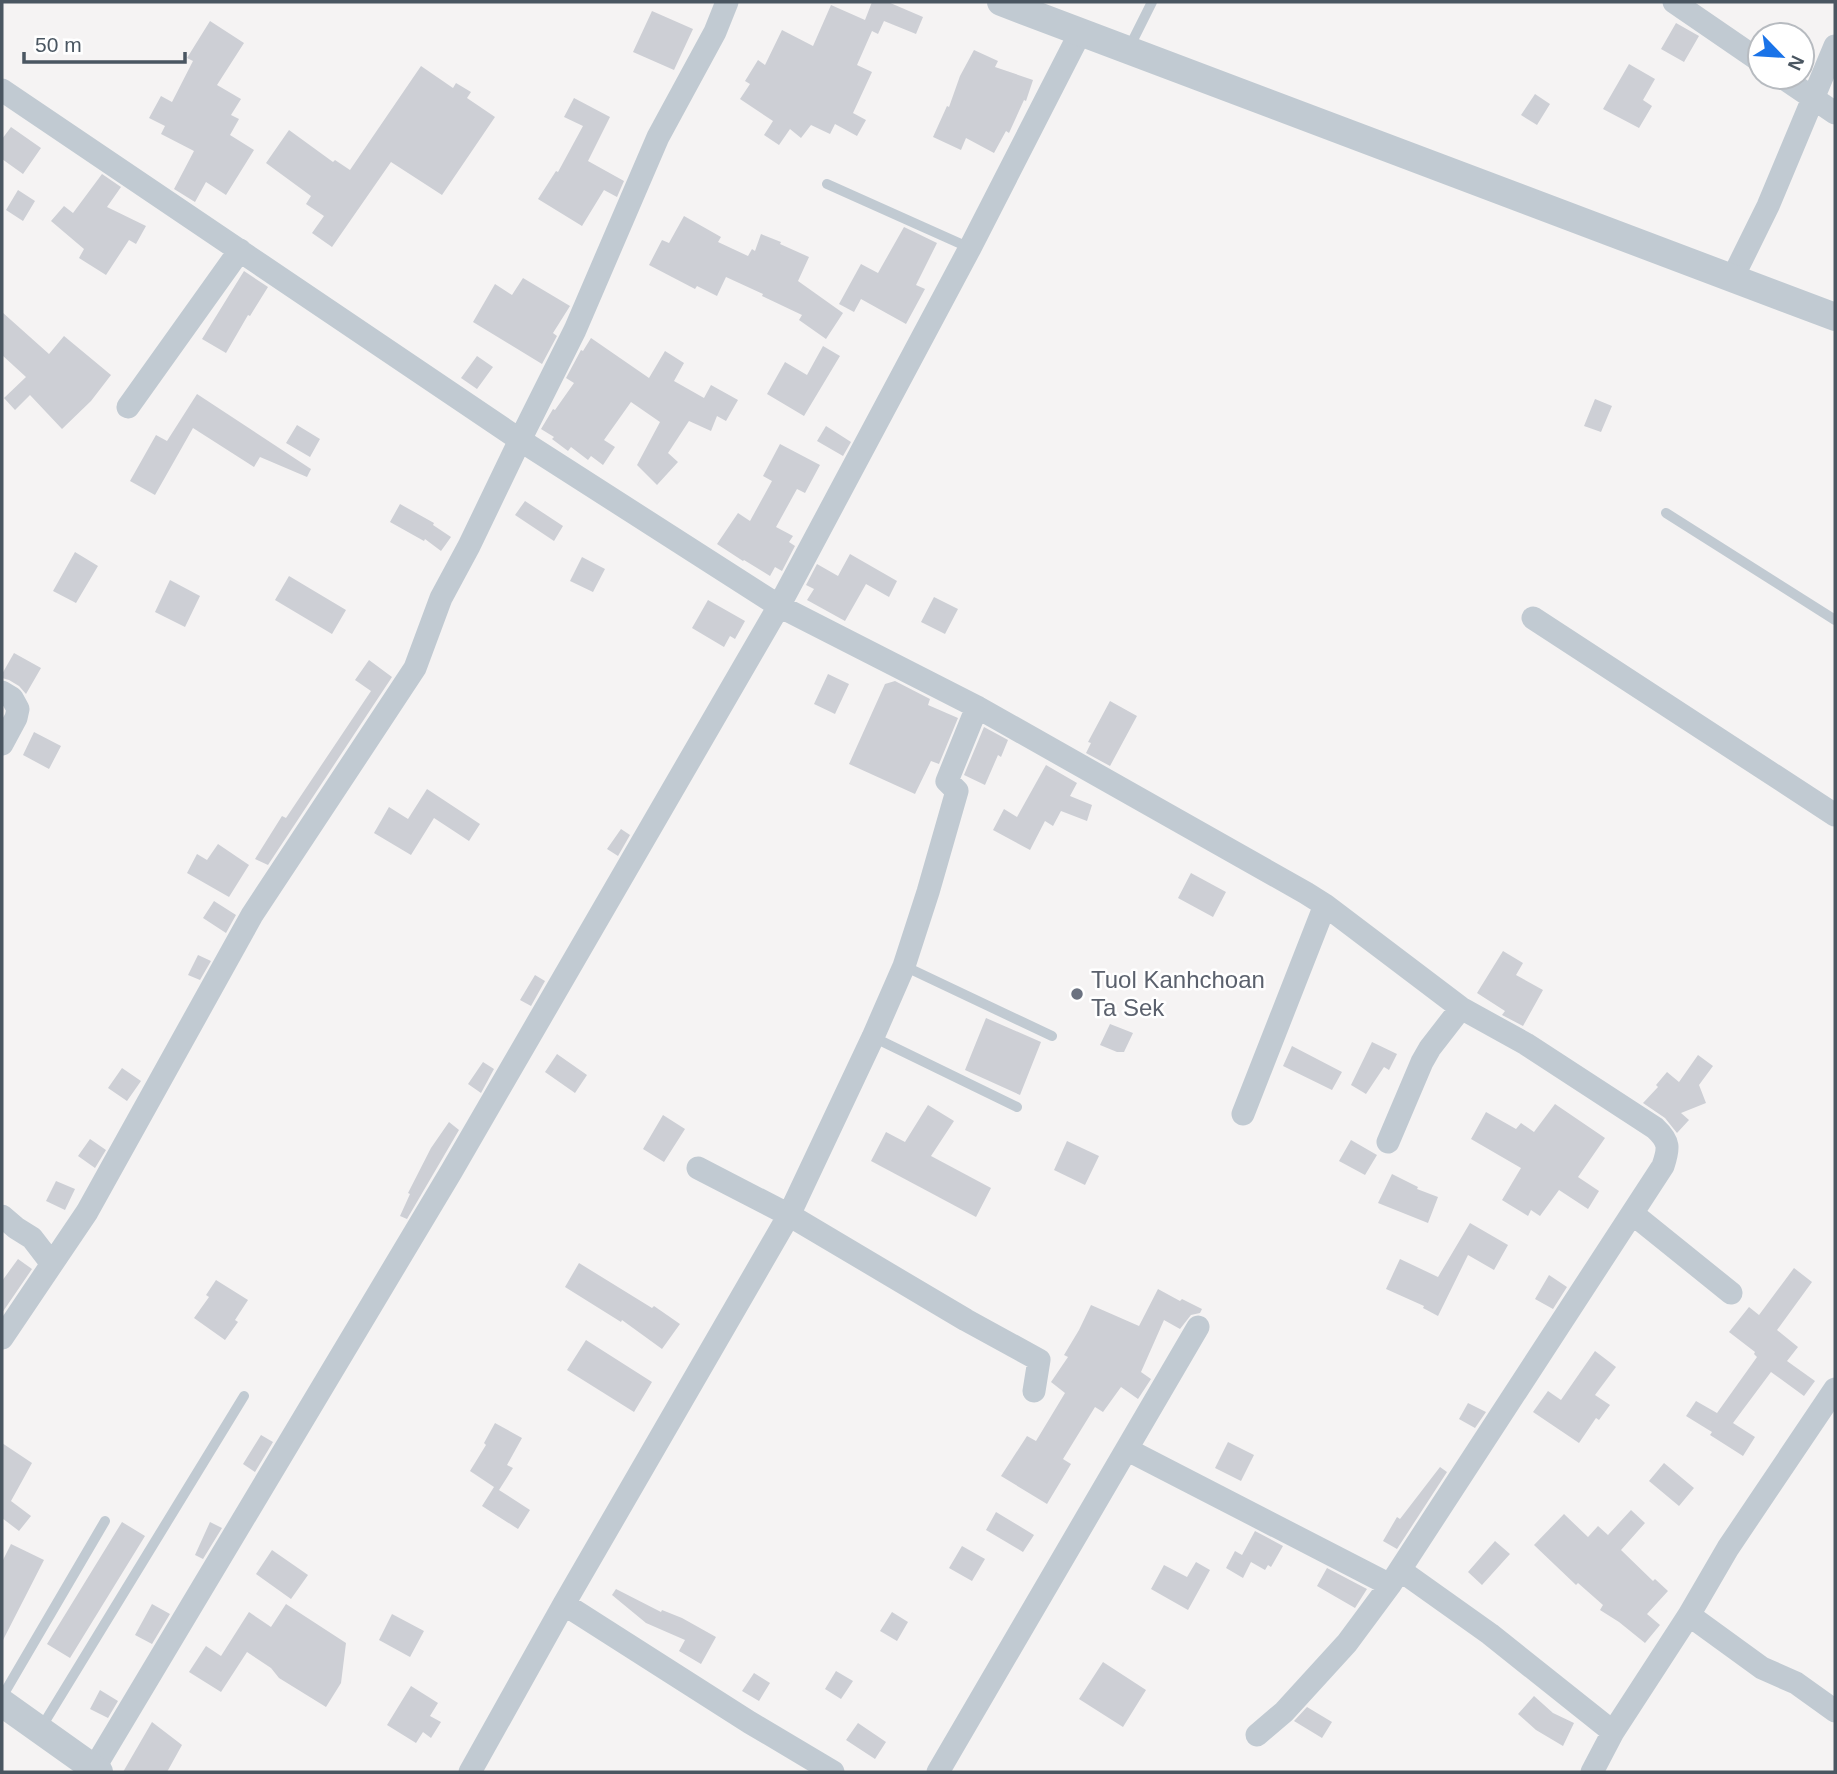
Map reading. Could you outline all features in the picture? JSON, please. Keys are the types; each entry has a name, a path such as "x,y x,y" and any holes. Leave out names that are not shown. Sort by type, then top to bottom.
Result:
{"street":[{"path":"2,1338 87,1212 252,915 415,668 441,598 575,330 658,137 715,32 727,2"},
{"path":"1000,2 1835,317"},
{"path":"1674,2 1746,51"},
{"path":"2,1703 95,1771 444,1184 779,606 971,248 1081,31"},
{"path":"1732,279 1768,206 1835,46"},
{"path":"2,90 520,440 779,606 977,707 1276,875 1325,905 1461,1008 1526,1044 1664,1136 1668,1150 1663,1166 1395,1577 1347,1643 1284,1712 1256,1735"},
{"path":"1802,91 1835,113"},
{"path":"128,407 240,250"},
{"path":"1533,618 1835,815"},
{"path":"2,692 12,698 18,709 2,744"},
{"path":"470,1772 789,1214 904,966 957,791 947,781 977,707"},
{"path":"1243,1114 1325,905"},
{"path":"1388,1142 1422,1062 1461,1008"},
{"path":"698,1168 789,1214 966,1320 1039,1360 1034,1391"},
{"path":"1633,1214 1731,1293"},
{"path":"2,1216 32,1238 52,1264"},
{"path":"938,1772 1198,1327"},
{"path":"1592,1772 1613,1732 1689,1615 1728,1548 1835,1389"},
{"path":"1128,1450 1395,1577 1490,1633 1613,1732"},
{"path":"564,1604 749,1722 834,1772"},
{"path":"1689,1615 1762,1668 1796,1683 1835,1711"}],"lane":[{"path":"1128,50 1152,2"},
{"path":"827,184 971,248"},
{"path":"1666,513 1835,620"},
{"path":"904,966 1052,1036"},
{"path":"873,1037 1017,1107"},
{"path":"39,1730 244,1396"},
{"path":"2,1697 105,1521"}],"building":[{"path":"872,2 888,2 923,17 916,34 884,21 878,34 872,31 857,65 872,72 853,113 866,120 857,136 835,124 830,134 811,125 801,138 790,129 779,145 764,135 773,121 740,99 750,84 745,81 758,60 765,65 782,30 813,46 831,5 865,20"},
{"path":"652,11 693,29 674,70 633,52"},
{"path":"210,21 244,43 217,85 241,99 231,115 239,119 230,135 254,150 226,195 206,182 195,202 174,189 194,151 161,134 165,126 149,118 161,96 172,102 193,61 187,58"},
{"path":"1676,23 1699,36 1684,62 1661,49"},
{"path":"974,50 998,61 995,67 1033,80 1026,101 1024,100 1009,133 1006,131 994,153 966,138 961,150 933,137"},
{"path":"1629,64 1655,79 1643,100 1652,106 1639,128 1603,109"},
{"path":"421,66 453,88 456,83 471,92 467,98 495,117 442,195 391,162 332,247 312,233 324,216 306,204 311,196 266,163 289,130 333,162 335,160 350,170"},
{"path":"1535,94 1550,104 1537,125 1521,115"},
{"path":"574,98 610,117 588,161 624,181 617,197 604,190 582,226 538,199 556,171 558,172 583,126 564,117"},
{"path":"11,127 41,148 23,174 2,159 2,139"},
{"path":"102,174 121,187 107,207 146,226 136,244 129,240 106,275 79,258 84,249 51,221 64,206 73,213"},
{"path":"18,190 35,201 23,221 6,210"},
{"path":"684,216 721,237 718,242 748,256 752,249 755,251 761,234 809,257 798,281 843,313 826,339 799,320 802,315 726,277 717,296 697,286 695,289 649,265 662,240 669,243"},
{"path":"904,227 937,243 916,285 925,289 906,324 861,299 854,312 839,304 861,264 878,273"},
{"path":"244,271 268,287 226,353 202,339"},
{"path":"523,278 570,306 553,333 557,336 542,364 473,322 495,284 512,295"},
{"path":"2,312 49,354 64,336 111,375 91,401 62,429 30,395 15,410 4,398 26,377 2,355"},
{"path":"591,338 649,378 665,351 684,363 674,381 704,398 711,385 738,400 726,421 717,416 711,431 689,421 668,453 678,462 657,485 637,465 660,422 631,402 604,440 615,447 603,465 591,456 588,460 571,447 568,451 541,429 574,383 566,378 581,350 583,351"},
{"path":"823,346 840,356 804,416 767,394 785,362 807,375"},
{"path":"477,356 493,367 477,389 461,378"},
{"path":"197,394 311,469 307,477 260,457 254,467 193,428 155,495 130,481 156,435 167,441"},
{"path":"1595,399 1612,406 1601,432 1584,426"},
{"path":"297,425 320,439 310,457 286,443"},
{"path":"826,426 851,442 843,456 817,441"},
{"path":"780,444 820,465 805,493 797,489 776,527 793,536 789,542 795,546 782,571 775,567 770,576 717,544 738,513 750,521 772,481 763,476"},
{"path":"525,501 563,526 554,541 515,515"},
{"path":"400,504 434,523 433,525 451,537 441,551 425,539 424,541 390,522"},
{"path":"75,552 98,566 76,603 53,591"},
{"path":"850,554 897,581 889,597 866,584 845,621 807,600 814,589 806,585 817,564 838,576"},
{"path":"582,557 605,569 593,592 570,581"},
{"path":"289,576 346,610 332,634 275,600"},
{"path":"170,580 200,596 185,627 155,612"},
{"path":"934,597 958,609 945,634 921,622"},
{"path":"708,600 745,621 735,639 730,636 724,647 692,628"},
{"path":"14,653 41,668 26,694 19,686 2,678"},
{"path":"369,660 392,677 268,865 255,859 282,816 286,818 371,691 355,680"},
{"path":"828,674 849,684 835,714 814,704"},
{"path":"895,681 930,699 928,705 958,718 939,764 931,761 915,794 849,764 885,684"},
{"path":"1110,701 1137,716 1110,766 1086,753 1091,743 1088,742"},
{"path":"984,727 1008,740 985,785 964,775"},
{"path":"34,732 61,746 49,769 23,755"},
{"path":"1046,765 1077,783 1070,796 1092,805 1087,821 1061,811 1053,826 1045,821 1030,850 993,830 1004,809 1017,817"},
{"path":"427,789 480,824 469,841 434,818 411,855 374,833 389,807 408,819"},
{"path":"621,829 630,835 618,856 607,849"},
{"path":"218,844 249,865 229,897 187,873 197,854 207,860"},
{"path":"1191,873 1226,892 1213,917 1178,898"},
{"path":"214,901 236,915 226,933 203,918"},
{"path":"1503,951 1523,963 1516,975 1543,990 1523,1026 1502,1015 1505,1011 1477,993"},
{"path":"198,955 211,961 200,980 188,975"},
{"path":"535,975 545,981 531,1006 520,1000"},
{"path":"986,1018 1041,1042 1020,1095 965,1070"},
{"path":"1110,1024 1133,1033 1124,1052 1100,1045"},
{"path":"1372,1042 1397,1054 1389,1070 1384,1067 1366,1094 1351,1085"},
{"path":"1292,1046 1342,1072 1332,1090 1283,1066"},
{"path":"557,1054 587,1075 575,1093 545,1072"},
{"path":"1698,1055 1713,1066 1699,1085 1706,1103 1681,1113 1689,1120 1677,1133 1665,1118 1643,1103 1667,1072 1679,1082"},
{"path":"483,1062 494,1069 481,1093 468,1084"},
{"path":"122,1068 141,1081 127,1101 108,1088"},
{"path":"1555,1104 1605,1138 1578,1177 1599,1191 1588,1209 1559,1190 1540,1216 1531,1210 1528,1216 1502,1200 1521,1168 1471,1139 1486,1112 1516,1129 1521,1123 1534,1132"},
{"path":"928,1105 954,1121 931,1156 991,1188 976,1217 871,1161 886,1132 905,1142"},
{"path":"663,1115 685,1129 664,1162 643,1149"},
{"path":"449,1122 459,1130 407,1219 400,1216 410,1194 408,1193 431,1148"},
{"path":"90,1139 106,1150 95,1168 78,1156"},
{"path":"1351,1140 1377,1155 1365,1175 1339,1161"},
{"path":"1067,1141 1099,1156 1085,1185 1054,1170"},
{"path":"1392,1174 1418,1187 1417,1189 1438,1197 1428,1223 1378,1203"},
{"path":"56,1181 75,1189 65,1210 46,1201"},
{"path":"1470,1223 1508,1245 1494,1270 1468,1255 1438,1316 1423,1308 1424,1306 1386,1289 1400,1259 1438,1277"},
{"path":"18,1259 32,1269 2,1313 2,1281"},
{"path":"579,1263 680,1324 662,1349 622,1320 621,1322 565,1287"},
{"path":"1794,1268 1812,1282 1777,1330 1798,1347 1787,1361 1815,1381 1804,1396 1771,1372 1733,1423 1755,1437 1743,1456 1686,1416 1696,1401 1717,1413 1757,1357 1755,1352 1729,1332 1749,1307 1759,1315"},
{"path":"1549,1275 1567,1287 1553,1309 1535,1299"},
{"path":"216,1280 248,1300 235,1320 238,1322 225,1340 194,1318 209,1297 206,1295"},
{"path":"1158,1289 1202,1309 1200,1313 1191,1315 1180,1329 1164,1320 1141,1372 1151,1379 1138,1399 1121,1387 1103,1412 1095,1407 1063,1459 1071,1464 1047,1504 1001,1476 1027,1436 1036,1441 1065,1393 1051,1382 1068,1357 1064,1355 1091,1305 1139,1326"},
{"path":"586,1340 652,1382 634,1412 567,1370"},
{"path":"1595,1351 1616,1367 1595,1395 1610,1405 1599,1420 1596,1418 1579,1443 1533,1412 1548,1391 1561,1400"},
{"path":"1468,1403 1486,1412 1475,1428 1459,1419"},
{"path":"495,1423 522,1438 507,1465 513,1468 499,1490 530,1510 518,1529 482,1506 494,1487 470,1471 486,1445 484,1443"},
{"path":"261,1435 273,1442 255,1472 243,1464"},
{"path":"1228,1442 1254,1455 1241,1481 1215,1468"},
{"path":"2,1443 32,1463 11,1501 31,1516 19,1531 2,1518"},
{"path":"1664,1463 1694,1488 1679,1506 1649,1481"},
{"path":"1440,1467 1447,1472 1397,1549 1383,1541 1397,1517 1400,1519"},
{"path":"1631,1510 1645,1523 1621,1550 1653,1581 1655,1579 1668,1591 1647,1614 1660,1625 1645,1643 1600,1610 1603,1605 1578,1583 1576,1585 1534,1545 1564,1514 1588,1537 1598,1526 1608,1535"},
{"path":"996,1512 1034,1535 1023,1552 986,1530"},
{"path":"122,1522 145,1536 70,1658 47,1644"},
{"path":"210,1522 222,1528 203,1559 195,1555"},
{"path":"1255,1531 1283,1546 1271,1567 1268,1565 1265,1570 1251,1562 1243,1578 1226,1568 1235,1551 1242,1555"},
{"path":"1495,1541 1510,1554 1482,1585 1468,1572"},
{"path":"11,1544 44,1560 2,1642 2,1562"},
{"path":"962,1546 985,1559 972,1581 949,1568"},
{"path":"272,1550 308,1575 291,1599 256,1574"},
{"path":"1196,1562 1210,1570 1188,1610 1151,1589 1164,1565 1187,1577"},
{"path":"1327,1568 1367,1589 1355,1608 1317,1586"},
{"path":"616,1589 661,1612 662,1610 682,1618 716,1637 701,1664 679,1651 685,1640 646,1623 612,1595"},
{"path":"152,1604 170,1614 152,1644 135,1635"},
{"path":"286,1604 346,1643 341,1683 326,1707 279,1678 271,1668 247,1652 221,1692 189,1672 206,1646 221,1656 249,1612 271,1627"},
{"path":"892,1612 908,1622 897,1641 880,1631"},
{"path":"392,1614 424,1631 410,1657 379,1640"},
{"path":"1103,1662 1146,1690 1123,1727 1079,1699"},
{"path":"836,1671 853,1681 841,1699 825,1689"},
{"path":"754,1673 770,1683 759,1701 742,1691"},
{"path":"411,1686 438,1703 430,1716 441,1722 431,1738 423,1732 416,1743 387,1725"},
{"path":"100,1690 118,1701 108,1718 90,1709"},
{"path":"1534,1696 1553,1713 1574,1723 1563,1746 1536,1730 1518,1714"},
{"path":"1307,1707 1332,1722 1322,1738 1294,1721"},
{"path":"152,1722 182,1745 167,1772 123,1772"},
{"path":"858,1723 886,1742 875,1759 846,1740"}],"place":[{"name":"Tuol Kanhchoan Ta Sek","path":"1077,994"}]}
